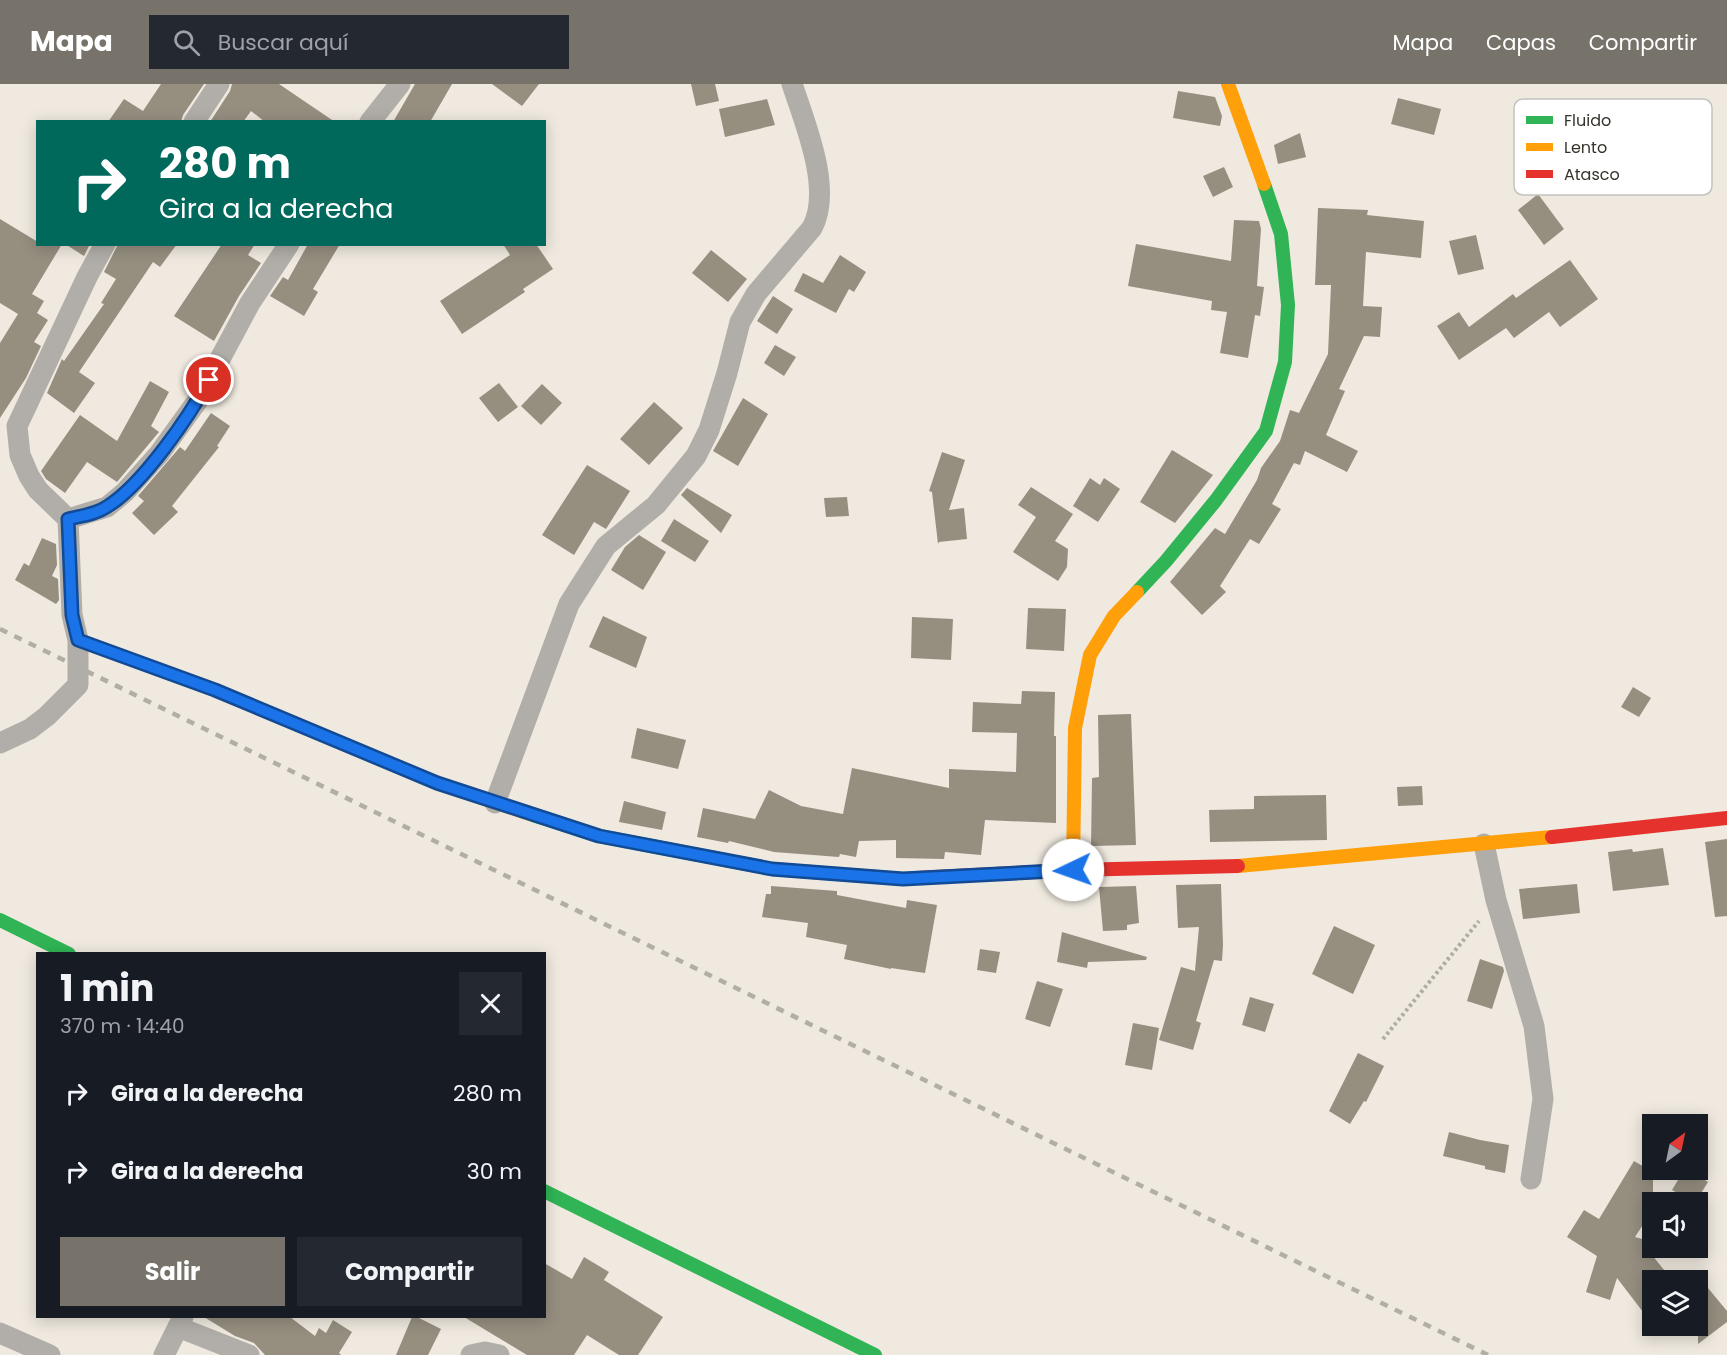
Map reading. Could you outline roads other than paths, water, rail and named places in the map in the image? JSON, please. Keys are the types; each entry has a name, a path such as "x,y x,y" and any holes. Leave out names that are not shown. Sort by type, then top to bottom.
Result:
{"street":[{"path":"195,120 219,84"},
{"path":"372,120 400,84"},
{"path":"495,803 534,702 557,633 573,596 606,546 656,505 696,456 709,430 740,322 756,294 818,218 818,174 810,139 792,84"},
{"path":"1073,870 1075,728 1090,654 1114,616 1166,561 1216,500 1266,431 1285,362 1288,305 1281,234 1228,84"},
{"path":"0,743 30,729 47,716 78,685 78,640 72,615 68,519 38,490 10,452 17,426 104,246"},
{"path":"68,519 107,507 125,492 159,454 198,400 250,303 288,246"},
{"path":"78,640 215,690 437,783 495,803 599,836 772,869 903,879 1073,870 1221,867 1484,844 1727,818"},
{"path":"1484,844 1497,900 1534,1026 1544,1099 1530,1179"},
{"path":"0,920 65,952"},
{"path":"546,1192 875,1355"},
{"path":"164,1355 181,1322 249,1355"},
{"path":"0,1333 50,1355"},
{"path":"471,1355 485,1352 499,1355"}],"railway":[{"path":"0,629 1488,1355"}]}
